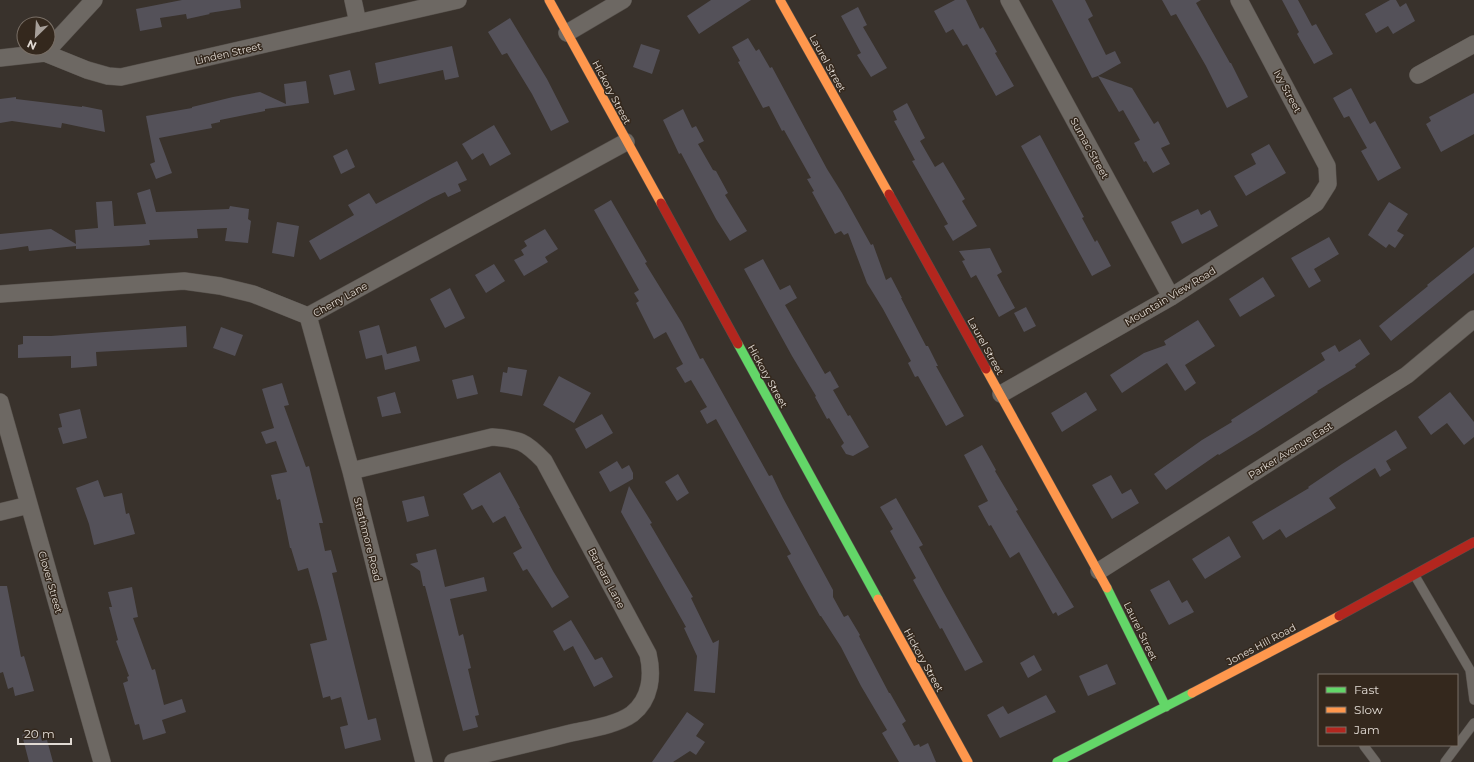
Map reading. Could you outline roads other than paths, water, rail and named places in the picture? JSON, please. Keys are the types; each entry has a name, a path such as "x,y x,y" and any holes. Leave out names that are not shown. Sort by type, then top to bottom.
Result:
{"street":[{"path":"56,42 94,0"},
{"path":"353,0 358,23"},
{"name":"Linden Street","path":"53,56 87,70 121,78 458,0"},
{"name":"Hickory Street","path":"549,0 968,762"},
{"path":"567,33 623,0"},
{"name":"Laurel Street","path":"780,0 1099,571 1166,707"},
{"name":"Sumac Street","path":"1009,0 1171,297"},
{"name":"Ivy Street","path":"1239,0 1327,166 1328,184"},
{"path":"1418,75 1474,44"},
{"name":"Linden Street","path":"0,58 18,56"},
{"name":"Cherry Lane","path":"0,294 184,281 220,286 253,294 308,316 626,142"},
{"name":"Mountain View Road","path":"1000,394 1171,297 1316,203 1328,184"},
{"name":"Strathmore Road","path":"308,316 351,472 424,762"},
{"name":"Parker Avenue East","path":"1099,571 1407,375 1474,319"},
{"name":"Clover Street","path":"0,402 102,762"},
{"name":"Barbara Lane","path":"351,472 492,437 513,439 530,447 544,461 648,654 651,667 651,681 647,694 640,706 631,715 605,725 453,762"},
{"path":"0,512 29,505"},
{"name":"Jones Hill Road","path":"1057,762 1166,707 1415,576 1474,542"}],"lane":[{"path":"1415,576 1470,670 1474,700"},
{"path":"1458,744 1474,723"},
{"path":"1364,746 1376,762"},
{"path":"1444,762 1456,746"}]}
